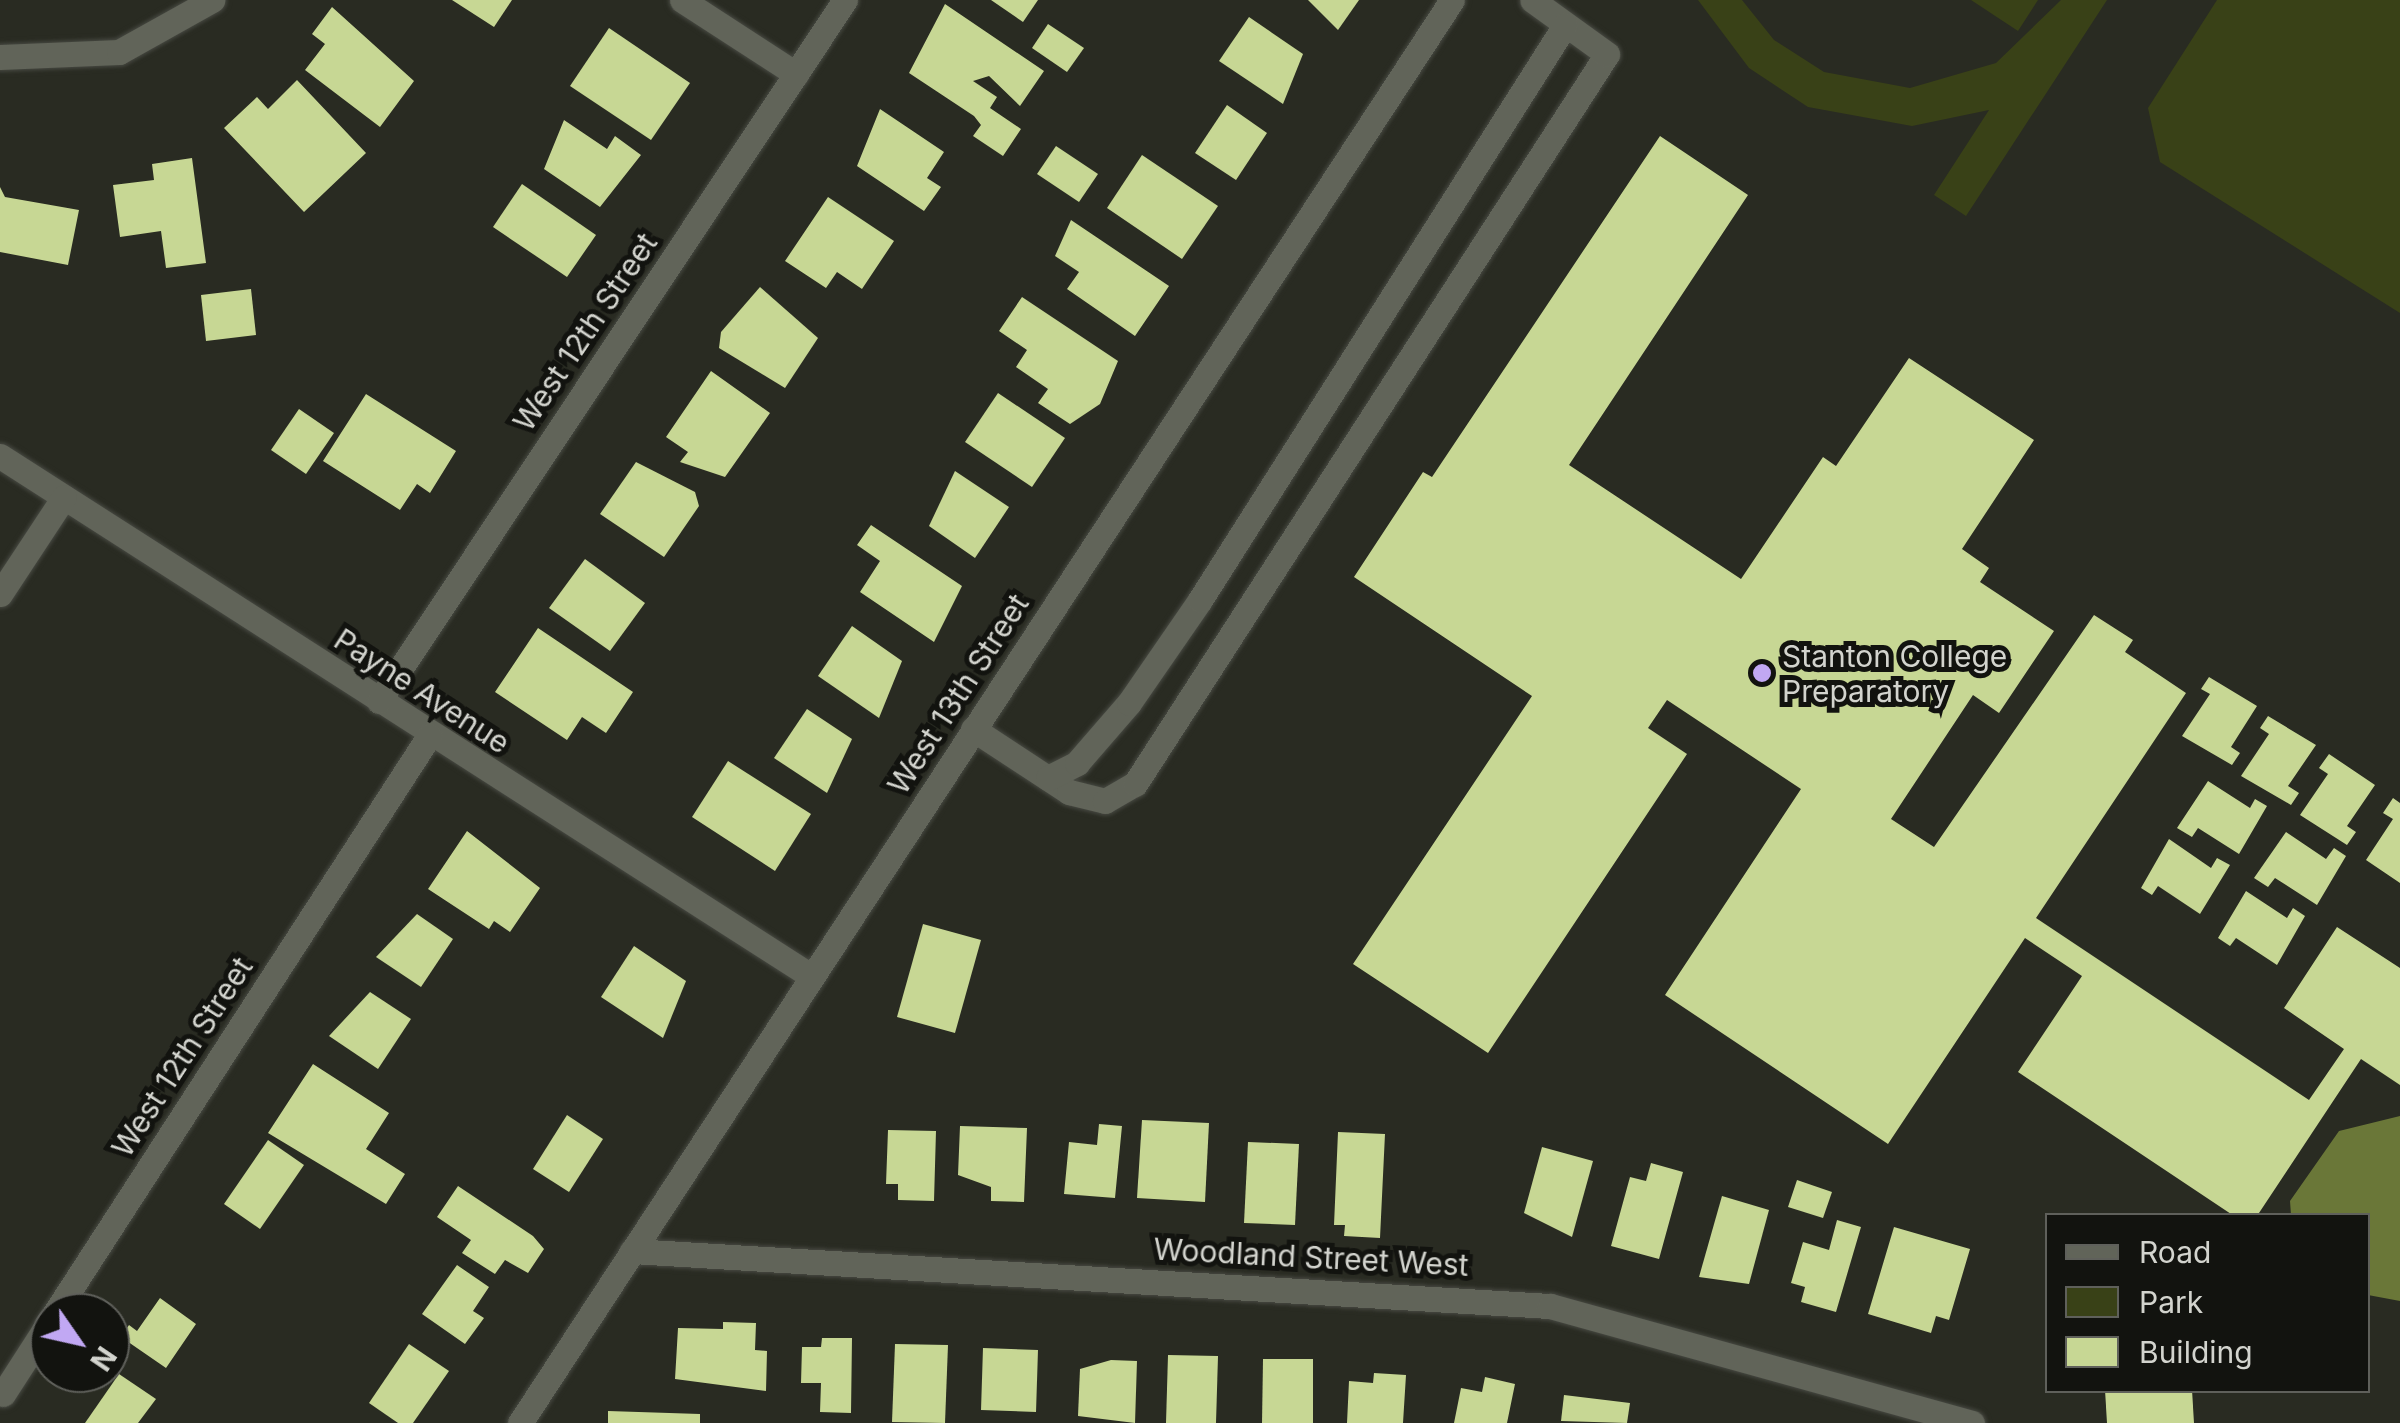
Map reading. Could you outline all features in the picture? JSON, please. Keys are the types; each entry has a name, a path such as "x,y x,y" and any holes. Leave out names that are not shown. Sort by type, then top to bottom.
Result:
{"street":[{"path":"0,57 119,52 212,0"},
{"path":"682,0 796,74"},
{"name":"West 12th Street","path":"379,700 845,0"},
{"name":"West 13th Street","path":"520,1423 1452,0"},
{"path":"973,729 1048,778 1105,801 1135,784 1607,54 1532,0"},
{"path":"1048,778 1076,764 1190,614 1565,25"},
{"name":"Payne Avenue","path":"0,456 429,736 811,976"},
{"path":"0,594 64,497"},
{"name":"West 12th Street","path":"68,1293 429,736"},
{"name":"Woodland Street West","path":"632,1251 1550,1306 1972,1423"},
{"path":"3,1394 30,1352"}],"green space":[{"path":"1698,0 1742,0 1774,40 1824,72 1910,88 1996,63 2061,0 2107,0 1966,216 1934,195 1989,110 1912,126 1808,107 1749,68"},
{"path":"1971,0 2038,0 2018,31"},
{"path":"2217,0 2400,0 2400,313 2160,162 2148,108"}],"shaded area":[{"path":"2400,1116 2400,1301 2370,1295 2370,1213 2291,1213 2290,1201 2339,1131"}],"building":[{"path":"452,0 512,0 494,27"},
{"path":"991,0 1038,0 1023,22"},
{"path":"1308,0 1359,0 1338,30"},
{"path":"945,4 1044,71 1020,106 989,76 973,81 997,97 990,108 1021,129 1003,156 973,136 981,125 974,116 909,73"},
{"path":"332,7 414,81 380,127 305,70 325,44 312,34"},
{"path":"1249,17 1303,54 1283,104 1219,61"},
{"path":"1048,24 1084,48 1067,72 1032,48"},
{"path":"609,28 690,83 651,140 570,86"},
{"path":"297,80 366,153 304,212 224,128 257,97 268,109"},
{"path":"1227,105 1267,133 1236,180 1195,153"},
{"path":"880,109 944,152 927,178 941,187 924,211 857,166"},
{"path":"564,120 607,149 615,136 641,155 600,207 544,169"},
{"name":"Stanton College Preparatory","path":"1660,136 1748,195 1569,465 1741,579 1823,457 1836,466 1909,358 2034,440 1962,549 1989,568 1980,582 2054,631 1999,713 1973,695 1891,819 1934,847 2094,615 2133,640 2125,652 2186,693 2036,918 2309,1100 2344,1049 2284,1008 2337,927 2400,968 2400,1085 2361,1059 2259,1213 2230,1213 2018,1072 2082,976 2025,938 1888,1144 1665,995 1801,789 1667,700 1648,728 1687,754 1488,1053 1353,964 1532,696 1354,577 1423,472 1432,477"},
{"path":"1056,146 1098,174 1079,202 1037,174"},
{"path":"1142,155 1218,206 1182,259 1107,208"},
{"path":"192,158 206,263 166,268 161,231 120,237 113,185 154,180 152,164"},
{"path":"522,184 596,235 567,277 493,227"},
{"path":"0,187 5,197 79,210 68,265 0,252"},
{"path":"828,197 894,241 862,289 837,272 826,288 785,261"},
{"path":"1071,220 1169,286 1135,336 1067,289 1079,272 1055,256"},
{"path":"760,287 818,338 785,388 719,348 721,332"},
{"path":"251,289 256,335 206,341 201,295"},
{"path":"1022,297 1118,361 1100,404 1070,424 1038,403 1048,389 1016,367 1027,350 999,331"},
{"path":"711,371 770,413 725,477 680,462 688,452 666,437"},
{"path":"998,393 1065,438 1032,487 965,442"},
{"path":"366,394 456,451 430,493 417,484 400,510 323,461"},
{"path":"299,409 334,433 306,474 271,450"},
{"path":"636,462 695,492 699,506 664,557 600,514"},
{"path":"955,471 1009,507 975,558 929,526"},
{"path":"871,525 962,586 934,642 860,592 880,561 857,545"},
{"path":"585,559 645,603 610,651 549,608"},
{"path":"852,626 902,661 879,718 818,676"},
{"path":"538,628 633,692 606,733 582,717 567,740 495,692"},
{"path":"2209,677 2257,706 2231,747 2240,753 2232,765 2182,736 2210,694 2201,689"},
{"path":"807,709 852,739 827,793 774,758"},
{"path":"2268,716 2316,745 2288,786 2299,793 2291,805 2241,776 2269,734 2260,728"},
{"path":"2329,754 2375,785 2347,826 2356,832 2347,845 2300,815 2328,774 2319,768"},
{"path":"728,761 811,814 775,871 692,817"},
{"path":"2208,781 2250,808 2255,799 2267,806 2239,854 2198,828 2192,837 2177,828"},
{"path":"2393,798 2400,803 2400,883 2366,860 2393,819 2383,813"},
{"path":"467,831 540,888 510,932 494,921 489,929 428,889"},
{"path":"2286,832 2326,859 2334,848 2346,856 2317,905 2275,878 2268,887 2254,878"},
{"path":"2169,839 2211,868 2217,858 2230,865 2200,914 2158,886 2152,895 2141,888"},
{"path":"2246,891 2287,918 2293,908 2305,916 2277,965 2236,938 2230,946 2218,938"},
{"path":"417,914 453,939 421,987 376,957"},
{"path":"923,924 981,940 955,1033 897,1017"},
{"path":"634,946 686,981 663,1038 601,997"},
{"path":"370,992 411,1019 378,1069 329,1036"},
{"path":"313,1064 389,1113 366,1149 405,1174 386,1204 268,1133"},
{"path":"567,1115 603,1139 569,1192 533,1169"},
{"path":"1142,1120 1209,1123 1205,1202 1137,1198"},
{"path":"1099,1124 1122,1126 1115,1198 1064,1194 1069,1142 1097,1145"},
{"path":"960,1126 1027,1128 1024,1202 991,1201 991,1187 958,1175"},
{"path":"888,1130 936,1131 934,1201 898,1200 898,1184 886,1184"},
{"path":"1338,1132 1385,1134 1380,1238 1344,1236 1345,1225 1334,1225"},
{"path":"268,1140 304,1165 260,1229 224,1204"},
{"path":"1248,1142 1299,1144 1295,1225 1244,1223"},
{"path":"1542,1147 1593,1161 1572,1237 1524,1213"},
{"path":"1651,1163 1683,1172 1659,1259 1611,1246 1630,1177 1646,1181"},
{"path":"1797,1180 1832,1192 1823,1218 1788,1207"},
{"path":"458,1186 533,1236 544,1249 528,1273 505,1260 495,1274 462,1253 471,1240 437,1217"},
{"path":"1722,1196 1769,1210 1749,1284 1699,1277"},
{"path":"1837,1220 1861,1227 1836,1312 1801,1302 1805,1287 1791,1283 1803,1242 1829,1250"},
{"path":"1894,1227 1970,1249 1949,1320 1936,1316 1931,1333 1868,1314"},
{"path":"457,1265 489,1287 473,1311 484,1318 465,1344 422,1314"},
{"path":"160,1298 196,1324 166,1368 130,1343 130,1326 137,1331"},
{"path":"723,1322 756,1323 755,1350 767,1351 766,1391 675,1379 678,1328 723,1329"},
{"path":"822,1338 852,1338 851,1413 820,1412 821,1383 801,1383 802,1347 821,1347"},
{"path":"409,1344 449,1371 413,1423 398,1423 369,1403"},
{"path":"895,1344 948,1345 945,1423 892,1422"},
{"path":"983,1348 1038,1350 1036,1412 981,1410"},
{"path":"1168,1355 1218,1356 1216,1423 1166,1423"},
{"path":"1263,1359 1313,1359 1313,1423 1262,1423"},
{"path":"1111,1360 1137,1361 1135,1423 1078,1416 1080,1369"},
{"path":"1374,1373 1406,1375 1403,1423 1347,1423 1349,1381 1373,1383"},
{"path":"1485,1377 1515,1384 1507,1423 1454,1423 1461,1388 1482,1392"},
{"path":"130,1381 156,1399 138,1423 85,1423 106,1393 130,1393"},
{"path":"2105,1393 2192,1393 2194,1423 2107,1423"},
{"path":"1564,1395 1630,1403 1627,1423 1561,1421"},
{"path":"608,1411 700,1414 700,1423 608,1423"}],"place":[{"name":"Stanton College Preparatory","path":"1762,673"}]}
